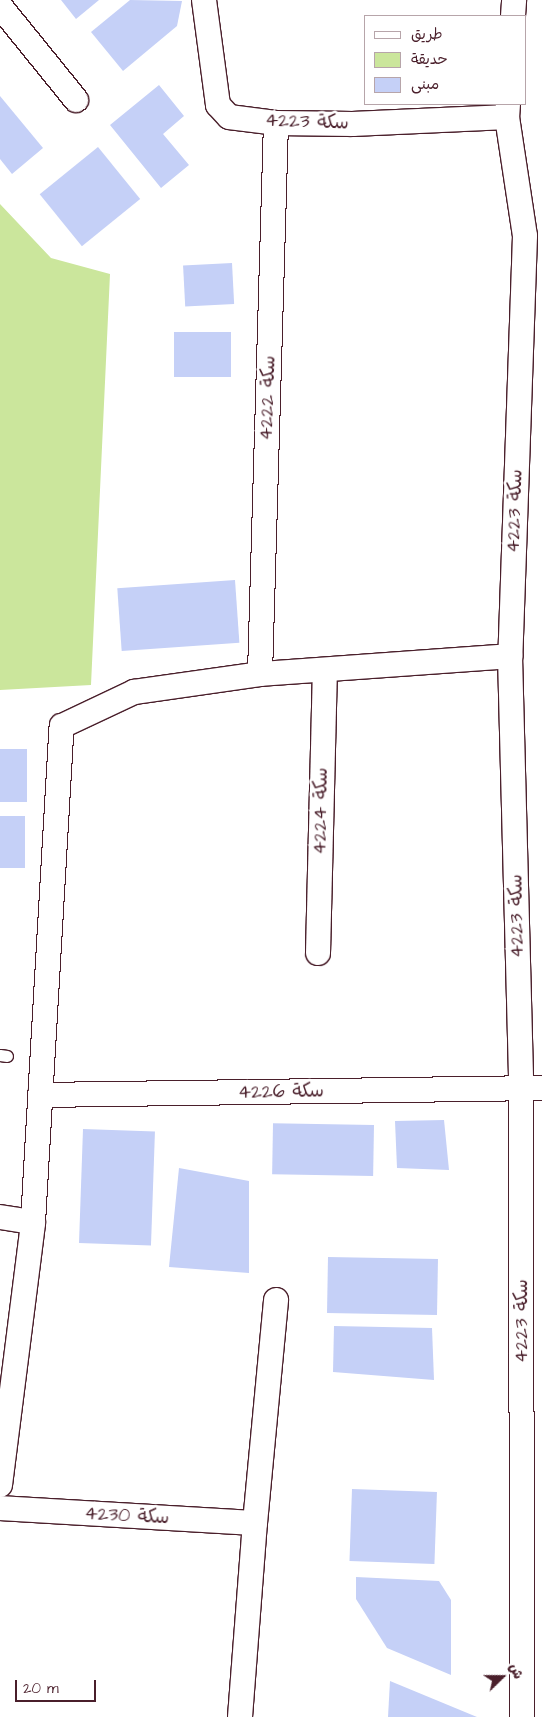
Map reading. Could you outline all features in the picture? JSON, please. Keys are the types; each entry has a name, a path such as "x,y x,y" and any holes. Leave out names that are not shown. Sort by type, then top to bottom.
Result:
{"street":[{"name":"سكة 4223","path":"204,0 220,110 229,117 276,123 353,124 508,110 534,235 510,656 532,1089 522,1717"},
{"path":"513,15 514,0"},
{"path":"0,6 76,100"},
{"name":"سكة 4222","path":"260,674 276,123"},
{"path":"0,1485 33,1222 62,726 134,692 260,674 510,656"},
{"name":"سكة 4224","path":"318,952 325,670"},
{"name":"سكة 4226","path":"40,1095 532,1089"},
{"path":"0,1217 33,1222"},
{"path":"240,1717 255,1523 276,1300"},
{"name":"سكة 4230","path":"0,1508 255,1523"}],"green space":[{"path":"0,204 51,258 110,274 91,685 0,690"}],"building":[{"path":"61,0 99,0 76,19"},
{"path":"130,0 182,1 177,26 123,71 91,32"},
{"path":"159,85 184,116 163,134 189,165 161,188 110,125"},
{"path":"0,96 43,148 12,174 0,159"},
{"path":"98,147 140,199 82,246 40,194"},
{"path":"232,263 234,304 185,307 183,266"},
{"path":"174,332 231,332 231,377 174,377"},
{"path":"235,580 239,643 122,651 117,588"},
{"path":"0,749 27,749 27,802 0,802"},
{"path":"0,816 25,816 25,868 0,868"},
{"path":"444,1120 449,1170 397,1168 395,1121"},
{"path":"273,1123 374,1125 373,1176 272,1174"},
{"path":"83,1129 155,1132 151,1245 79,1243"},
{"path":"179,1168 249,1181 249,1273 169,1267"},
{"path":"328,1257 438,1259 437,1315 327,1313"},
{"path":"334,1326 432,1328 434,1380 333,1372"},
{"path":"352,1489 437,1492 434,1564 349,1561"},
{"path":"356,1577 439,1581 451,1600 451,1675 387,1648 356,1599"},
{"path":"390,1681 477,1717 388,1717"}]}
